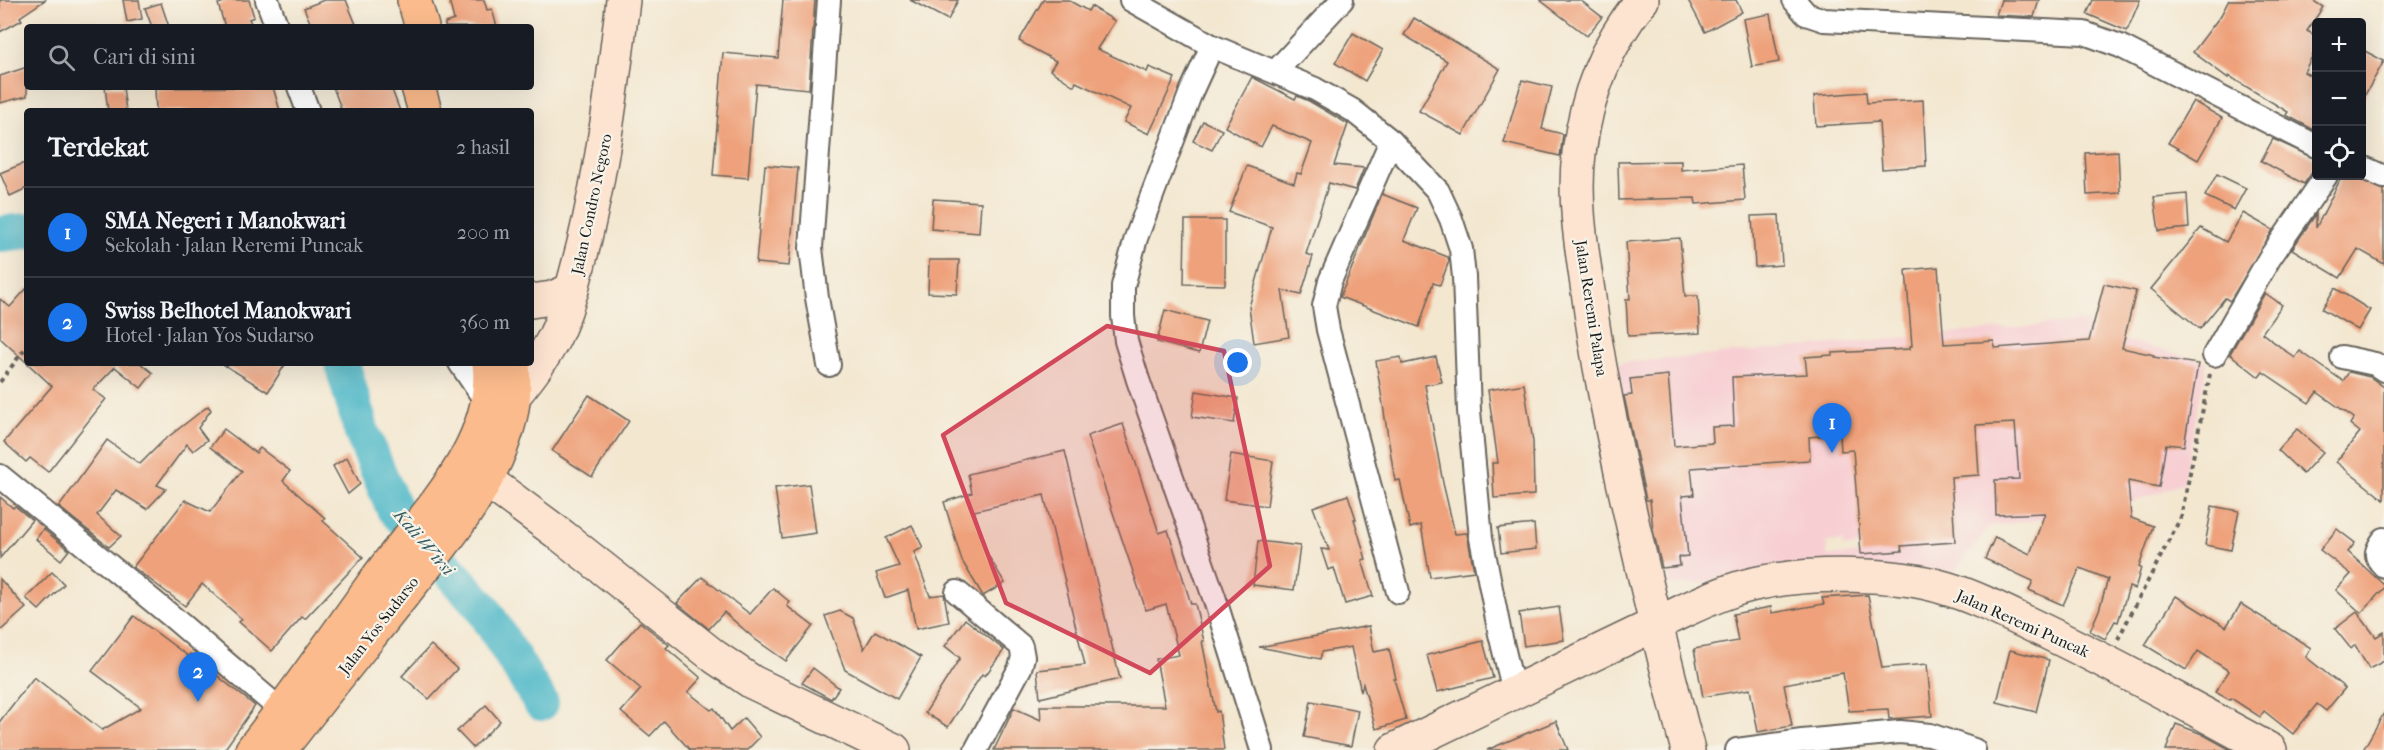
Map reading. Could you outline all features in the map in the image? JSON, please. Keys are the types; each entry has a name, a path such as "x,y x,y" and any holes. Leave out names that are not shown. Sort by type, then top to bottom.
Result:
{"highway":[{"path":"401,7 419,24"},
{"path":"419,90 424,108"},
{"path":"442,90 447,108"},
{"name":"Jalan Yos Sudarso","path":"489,366 490,387 505,387"},
{"name":"Jalan Yos Sudarso","path":"252,750 449,511 485,479 504,439 505,387"},
{"name":"Jalan Yos Sudarso","path":"449,511 476,437 505,387"},
{"name":"Jalan Yos Sudarso","path":"280,750 406,565"}],"street":[{"path":"267,0 276,24"},
{"name":"Jalan Condro Negoro","path":"505,387 533,373 549,346 572,290 606,139 623,0"},
{"path":"829,0 811,248 829,365"},
{"path":"1131,0 1212,46 1316,89 1352,110 1391,141 1438,191 1461,249 1468,411 1481,538 1514,692"},
{"path":"1276,71 1342,0"},
{"name":"Jalan Reremi Palapa","path":"1642,0 1626,20 1607,55 1589,100 1579,155 1578,220 1594,340 1655,626 1688,750"},
{"path":"1794,0 1806,14 1824,20 2084,33 2120,46 2312,144"},
{"path":"1212,46 1191,92 1136,238 1123,286 1123,316 1126,341 1138,380 1215,600 1262,750"},
{"path":"300,90 307,108"},
{"path":"1391,141 1330,281 1324,306 1328,330 1398,592"},
{"path":"2366,169 2384,177"},
{"path":"2214,355 2269,259 2323,180"},
{"path":"534,301 552,298 572,290"},
{"path":"2342,357 2375,364 2384,370"},
{"path":"466,366 505,387"},
{"path":"0,476 170,615 282,711"},
{"path":"485,479 562,536 680,631 743,676 806,710 894,750"},
{"path":"2384,539 2376,549 2376,555 2377,560 2384,566"},
{"name":"Jalan Reremi Puncak","path":"1394,750 1722,594 1760,583 1806,577 1849,576 1902,579 1943,587 1979,600 2106,661 2270,750"},
{"path":"957,592 1021,646 1023,657 1020,668 976,750"},
{"path":"1737,750 1802,741 1900,732 1929,735 1974,750"}],"path":[{"path":"0,382 24,350"},
{"path":"2106,661 2181,517 2214,355"}],"highlighted area":[{"path":"1107,326 1224,351 1270,566 1150,673 1006,603 943,435"}],"shaded area":[{"path":"2087,321 2090,331 2207,362 2183,483 2111,510 1990,526 1955,571 1653,586 1625,472 1610,364","holes":["1994,341 1996,370 1911,375 1910,346","2085,342 2087,373 2006,378 2005,347","2097,343 2153,355 2147,385 2090,373","1898,350 1899,375 1833,378 1832,353","1831,355 1832,378 1807,380 1805,357","2171,360 2198,364 2184,446 2153,441 2157,418 2133,414 2138,391 2165,395","1803,374 1804,411 1734,414 1732,377","1667,375 1676,464 1625,469 1618,396 1632,395 1630,379","1868,378 1872,433 1892,431 1897,508 1953,504 1955,542 1901,546 1901,551 1827,556 1827,542 1843,541 1843,547 1860,546 1853,450 1841,451 1840,434 1830,434 1828,417 1839,416 1838,406 1809,408 1807,382","2084,383 2086,412 1996,419 1995,390","2131,383 2133,419 2097,421 2096,384","1991,390 1993,424 1873,429 1872,396","2064,417 2065,429 2084,427 2090,506 2060,508 2053,418","1807,421 1810,460 1714,467 1713,460 1679,462 1678,446 1713,443 1713,427","2051,421 2055,467 2019,470 2016,424","2125,429 2129,498 2091,501 2087,431","1976,430 1979,475 1906,479 1904,434","2135,451 2164,456 2158,487 2129,481","1692,475 1694,495 1682,496 1688,556 1679,557 1680,566 1669,567 1670,581 1659,582 1650,500 1642,501 1640,480","2054,478 2056,512 1997,515 1995,481"]}],"building":[{"path":"0,0 45,0 20,17 22,20 0,32"},
{"path":"123,0 139,0 142,19 127,22"},
{"path":"230,0 249,0 254,17 249,19 252,24 224,24 218,4"},
{"path":"324,0 346,0 356,24 311,24 304,8"},
{"path":"449,0 484,0 487,10 492,9 496,24 445,24 454,20"},
{"path":"783,0 815,0 809,89 756,84 748,178 713,175 723,53 778,58"},
{"path":"910,0 958,0 948,20"},
{"path":"1043,0 1068,0 1088,11 1091,6 1115,21 1097,49 1147,72 1149,67 1175,78 1149,134 1124,122 1131,108 1076,82 1074,86 1050,70 1056,61 1019,41"},
{"path":"1540,0 1580,0 1602,17 1587,36"},
{"path":"1688,0 1736,0 1742,12 1705,32"},
{"path":"2001,0 2039,0 2034,17 1996,15"},
{"path":"2093,0 2140,0 2127,31 2087,14"},
{"path":"2229,0 2312,0 2323,7 2316,18 2312,18 2312,24 2307,31 2312,34 2312,57 2304,72 2312,77 2312,129 2286,115 2288,112 2229,76 2228,78 2193,52 2221,15"},
{"path":"161,3 168,24 151,24 145,8"},
{"path":"1770,14 1779,62 1752,67 1743,19"},
{"path":"1414,18 1500,69 1463,135 1419,111 1447,61 1404,35"},
{"path":"1353,33 1383,50 1365,81 1335,63"},
{"path":"2366,52 2384,61 2366,93"},
{"path":"24,68 24,90 27,90 27,96 0,103 0,76"},
{"path":"1252,77 1295,99 1297,96 1309,101 1348,124 1334,165 1364,168 1355,190 1329,183 1306,254 1313,256 1301,295 1282,290 1289,337 1254,343 1249,307 1272,227 1229,212 1247,166 1294,183 1297,173 1301,174 1312,143 1272,126 1261,147 1225,127"},
{"path":"1522,80 1552,87 1542,129 1563,134 1560,156 1504,143"},
{"path":"105,90 123,90 126,108 108,108"},
{"path":"155,90 274,90 279,108 224,108 156,108"},
{"path":"334,90 392,90 399,108 341,108"},
{"path":"1866,92 1867,103 1923,100 1926,166 1882,169 1879,122 1816,126 1814,96"},
{"path":"2193,101 2222,118 2198,160 2168,143"},
{"path":"1203,121 1222,130 1212,150 1193,141"},
{"path":"2273,139 2312,157 2312,173 2304,184 2261,161"},
{"path":"2118,151 2120,193 2087,195 2085,153"},
{"path":"1681,161 1681,170 1742,165 1745,200 1696,204 1695,198 1619,200 1618,162"},
{"path":"24,163 24,189 10,196 0,173"},
{"path":"765,165 798,168 789,266 756,263"},
{"path":"2217,174 2246,188 2234,210 2205,196"},
{"path":"2340,180 2361,180 2384,190 2384,264 2358,249 2340,278 2292,249 2316,214 2316,228"},
{"path":"1382,194 1417,208 1404,240 1448,257 1449,261 1440,285 1433,283 1419,327 1340,297"},
{"path":"2187,194 2189,228 2159,231 2154,197"},
{"path":"933,199 981,202 979,233 931,229"},
{"path":"2243,213 2273,230 2230,301 2225,298 2200,329 2151,289 2201,228 2226,242"},
{"path":"1779,215 1782,265 1755,267 1752,216"},
{"path":"1185,220 1225,220 1225,285 1184,284"},
{"path":"1680,238 1685,296 1698,296 1700,333 1628,336 1626,299 1630,299 1626,242"},
{"path":"929,260 959,260 957,294 928,293"},
{"path":"1938,267 1944,344 1994,341 1995,348 2089,341 2104,284 2136,291 2122,348 2154,355 2153,357 2198,364 2184,446 2166,444 2159,487 2128,481 2131,518 2153,526 2139,567 2141,568 2135,589 2129,587 2118,622 2115,621 2105,639 2090,631 2108,579 2080,568 2063,605 2029,590 2033,581 1985,559 1995,537 2030,554 2045,513 1996,515 1995,480 2019,479 2015,423 1976,425 1979,475 1951,477 1955,542 1901,546 1902,551 1861,554 1853,450 1841,451 1840,434 1809,437 1810,460 1691,468 1694,495 1682,496 1688,556 1679,557 1680,566 1662,568 1653,530 1650,500 1646,500 1624,396 1632,395 1630,379 1668,375 1674,446 1713,443 1712,427 1734,426 1732,377 1807,374 1805,357 1832,355 1832,353 1910,349 1912,346 1906,270"},
{"path":"2335,288 2370,310 2358,330 2322,309"},
{"path":"24,291 24,360 0,338 0,299 10,307"},
{"path":"2265,293 2282,305 2262,333 2295,358 2300,351 2343,381 2349,372 2370,377 2384,387 2384,500 2336,462 2360,432 2350,424 2354,418 2317,392 2309,403 2263,372 2259,377 2230,354"},
{"path":"1165,310 1207,321 1199,353 1157,342"},
{"path":"1401,357 1402,364 1436,357 1442,382 1425,385 1455,534 1467,533 1474,571 1430,577 1421,525 1410,528 1400,480 1395,481 1376,361"},
{"path":"30,366 144,366 153,373 141,388 115,367 93,390 106,399 48,472 30,458 26,462 4,442 52,386"},
{"path":"226,366 284,366 268,392"},
{"path":"1524,384 1533,442 1534,495 1494,498 1492,463 1498,463 1488,390"},
{"path":"1196,391 1238,398 1234,423 1192,417"},
{"path":"589,395 629,421 592,477 552,451"},
{"path":"208,406 211,410 198,428 207,440 193,451 187,444 157,485 166,489 147,509 116,490 97,515 121,536 109,547 59,507 107,440 140,464 163,441"},
{"path":"1123,424 1159,533 1168,530 1191,604 1195,604 1216,712 1219,711 1224,750 994,750 1014,708 1041,720 1040,706 1165,706 1156,659 1179,655 1166,604 1146,610 1087,436"},
{"path":"224,429 256,453 260,448 290,471 283,481 325,518 323,521 363,557 305,619 302,617 272,651 239,622 242,619 202,584 185,606 133,567 185,500 210,512 242,471 210,447"},
{"path":"2297,429 2323,452 2303,474 2278,450"},
{"path":"1065,451 1120,679 1040,698 1037,670 1085,665 1044,495 974,511 986,552 1005,583 983,596 962,561 944,502 972,493 968,474"},
{"path":"1231,454 1273,461 1267,506 1224,500"},
{"path":"347,457 360,484 348,494 333,466"},
{"path":"809,484 816,533 782,538 775,488"},
{"path":"1348,495 1366,559 1362,560 1373,596 1345,604 1334,568 1328,570 1321,549 1329,550 1313,507"},
{"path":"0,497 32,520 0,558"},
{"path":"2212,506 2239,511 2231,550 2205,545"},
{"path":"1534,524 1536,549 1501,553 1498,528"},
{"path":"912,525 923,548 914,552 930,596 944,594 949,622 916,629 908,590 885,598 876,573 899,566 886,538"},
{"path":"43,529 69,550 61,560 36,539"},
{"path":"2337,529 2355,543 2348,552 2384,585 2384,588 2361,613 2336,590 2351,574 2320,550"},
{"path":"1258,541 1300,546 1294,590 1253,585"},
{"path":"52,572 64,584 39,610 26,598"},
{"path":"702,577 750,614 773,588 790,602 787,606 813,626 786,661 756,640 724,612 709,629 677,603"},
{"path":"0,579 26,608 0,631"},
{"path":"1868,595 1882,668 1927,664 1932,716 1889,719 1888,709 1849,711 1843,673 1784,684 1792,726 1758,732 1750,689 1703,697 1694,649 1738,641 1733,614 1771,607 1772,613 1824,604 1822,598"},
{"path":"2176,596 2226,627 2241,604 2311,648 2306,657 2345,688 2326,711 2317,704 2293,734 2264,711 2260,717 2231,698 2230,700 2215,692 2229,671 2198,651 2186,670 2145,645"},
{"path":"1559,607 1564,640 1524,646 1519,613"},
{"path":"840,611 853,618 864,649 875,631 921,657 897,699 845,670 825,616"},
{"path":"2357,612 2376,637 2384,632 2384,661 2369,669 2355,645 2351,649 2335,629"},
{"path":"134,616 188,656 190,654 255,706 224,750 0,750 0,721 34,677 102,730 141,708 92,671"},
{"path":"965,619 1004,650 985,676 982,674 948,727 925,713 960,658 945,646"},
{"path":"640,622 669,645 666,648 701,678 688,692 711,710 714,708 730,731 744,718 760,737 747,750 690,750 664,721 650,736 621,712 641,689 607,660"},
{"path":"1369,626 1374,652 1389,649 1396,679 1394,679 1406,720 1376,729 1363,684 1361,692 1351,647 1322,652 1320,659 1259,647"},
{"path":"1483,641 1493,678 1437,692 1427,655"},
{"path":"431,645 457,669 429,699 402,676"},
{"path":"2010,650 2049,660 2036,712 1997,702"},
{"path":"813,668 839,688 831,699 802,683"},
{"path":"1311,701 1358,710 1351,746 1304,737"},
{"path":"486,705 500,721 473,748 457,731"},
{"path":"2384,713 2384,750 2363,750"},
{"path":"1556,721 1568,750 1487,750"},
{"path":"2176,724 2202,734 2231,750 2166,750"}],"waterway":[{"name":"Kali Wirsi","path":"0,234 24,231"},
{"name":"Kali Wirsi","path":"343,366 362,433 394,509 482,607 541,703"}],"place":[{"name":"SMA Negeri 1 Manokwari","path":"1832,453"},
{"name":"Swiss Belhotel Manokwari","path":"198,702"}]}
